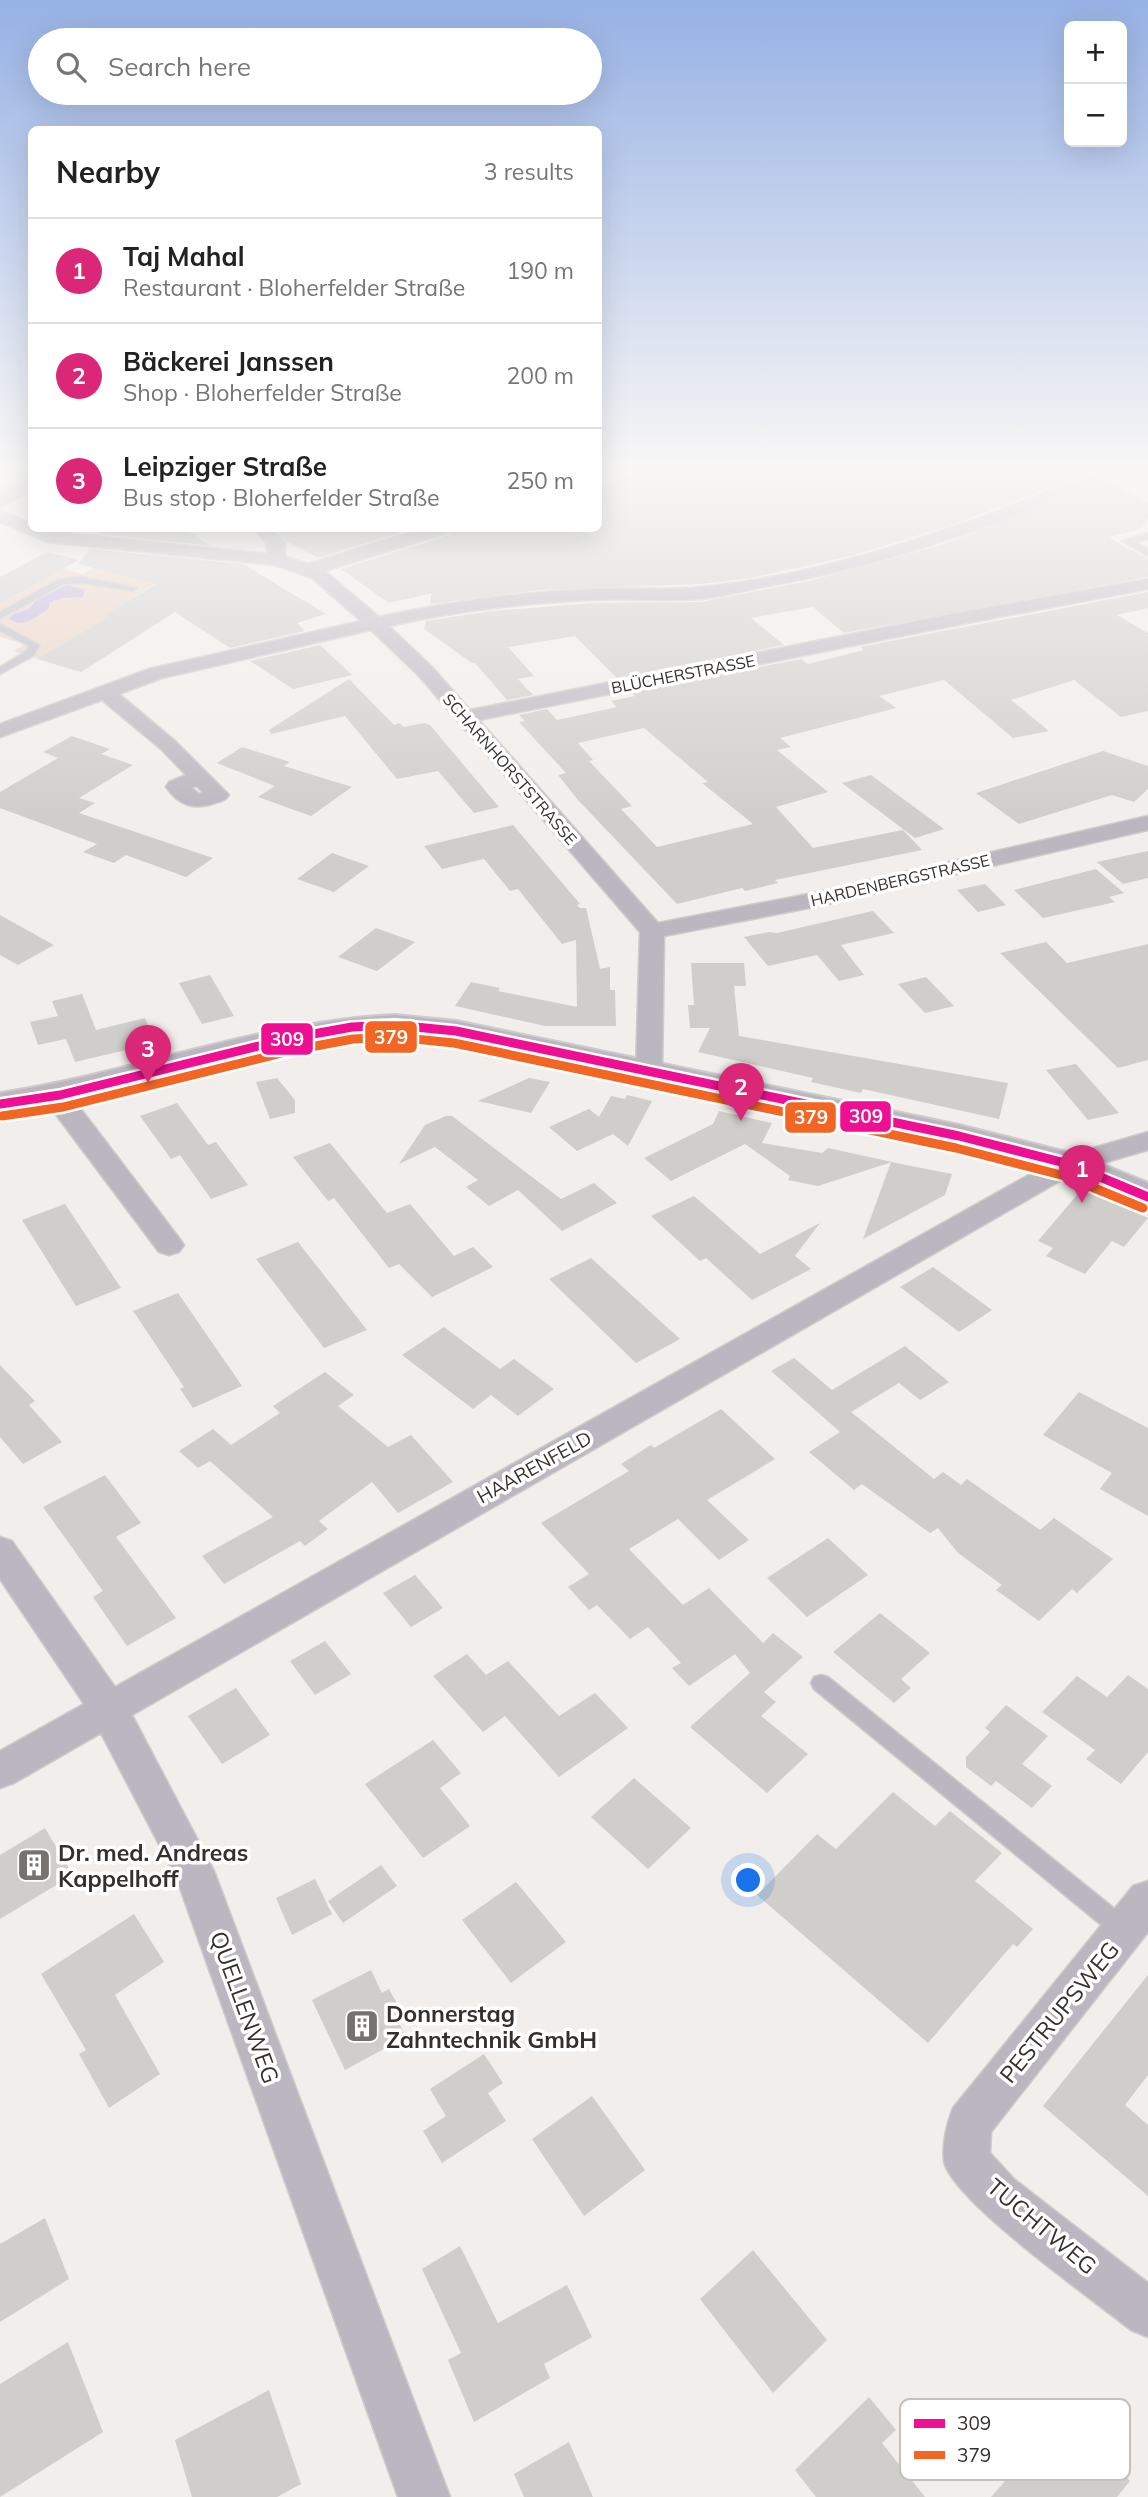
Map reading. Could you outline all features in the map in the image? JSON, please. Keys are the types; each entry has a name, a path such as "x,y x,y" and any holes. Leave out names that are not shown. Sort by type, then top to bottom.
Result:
{"street":[{"name":"SCHARNHORSTSTRASSE","path":"335,589 425,671 652,931"},
{"path":"0,731 103,691 188,665 441,609 510,600 595,594 700,593 726,589"},
{"name":"BLÜCHERSTRASSE","path":"465,717 1123,589"},
{"path":"103,691 167,745 198,777"},
{"name":"HARDENBERGSTRASSE","path":"652,931 819,899 1148,823"},
{"path":"649,1071 652,931"},
{"path":"0,1104 60,1095 291,1038 352,1027 395,1025 456,1031 959,1136 1069,1164 1148,1197"},
{"path":"60,1095 64,1106 169,1245"},
{"name":"HAARENFELD","path":"0,1771 1069,1164 1148,1141"},
{"name":"QUELLENWEG","path":"0,1551 108,1708 194,1871 424,2497"},
{"name":"PESTRUPSWEG","path":"970,2123 1136,1915"},
{"name":"TUCHTWEG","path":"970,2123 967,2161 998,2195 1148,2312"}],"lane":[{"path":"0,615 48,589"},
{"path":"0,628 30,641 35,645 35,649 0,671"},
{"path":"821,1683 1136,1915"}],"shaded area":[{"path":"28,589 148,589 105,615 109,617 40,660 14,651 25,644 0,637 0,604"},
{"path":"59,589 85,590 83,597 62,598 49,603 49,608 25,622 9,619 13,614 29,609 37,599"}],"building":[{"path":"0,589 28,589 0,604"},
{"path":"149,589 284,589 326,614 297,623 305,631 230,648 175,612 81,672 37,659 109,617 104,615"},
{"path":"369,589 579,589 539,590 430,604 432,593 389,603"},
{"path":"770,589 1085,589 844,633 813,607 751,618 784,645 617,678 575,636 508,647 534,676 518,679 533,695 507,700 475,663 424,629 426,621 491,611 594,603 700,602"},
{"path":"1148,592 1148,608 1117,615 1148,633 1148,711 1121,717 1074,680 1011,700 1049,731 1013,738 944,680 879,696 896,708 780,738 791,747 777,750 828,792 776,807 813,848 903,830 922,850 775,880 778,883 745,891 742,888 677,904 578,800 558,775 566,773 519,722 525,721 519,715 547,709 557,720 617,707 611,701 635,696 631,692 801,659 808,664 864,650 860,647","holes":["644,728 708,782 702,783 753,824 657,847 621,809 632,806 589,761 593,760 578,743"]},
{"path":"320,645 352,675 293,689 250,661"},
{"path":"349,679 394,725 430,725 499,807 474,813 438,771 397,779 345,716 271,734 269,730"},
{"path":"72,736 110,749 101,754 133,765 79,798 95,803 79,813 213,858 186,877 126,855 114,863 83,852 97,844 0,808 0,792 58,758 43,752"},
{"path":"242,747 290,762 284,766 352,787 311,816 258,797 275,786 217,763"},
{"path":"1103,751 1148,766 1148,789 1134,802 1112,795 1019,824 976,793"},
{"path":"871,775 944,829 915,838 842,783"},
{"path":"513,825 580,904 577,905 586,908 600,969 610,967 610,990 615,990 616,1026 545,1026 455,1006 471,982 500,988 498,991 577,1007 576,940 562,944 518,889 510,891 484,859 442,869 424,846"},
{"path":"1148,851 1148,878 1123,884 1097,862"},
{"path":"332,853 369,866 334,892 297,879"},
{"path":"1096,869 1124,893 1109,897 1115,902 1043,918 1014,890"},
{"path":"985,884 1006,905 978,912 957,890"},
{"path":"873,911 894,933 841,945 864,975 839,981 817,955 768,966 744,937 777,933"},
{"path":"0,915 54,945 18,965 0,955"},
{"path":"376,928 415,942 377,971 338,957"},
{"path":"1046,942 1067,963 1148,944 1148,1060 1118,1068 1000,953"},
{"path":"691,963 744,963 746,986 734,986 739,1036 1008,1083 999,1119 863,1089 861,1093 811,1082 813,1078 698,1052 710,1028 690,1028 688,1005 694,1005"},
{"path":"210,975 234,1016 202,1024 179,983"},
{"path":"926,977 954,1006 925,1013 898,984"},
{"path":"82,994 96,1030 145,1018 156,1043 75,1062 66,1039 38,1045 30,1022 58,1016 52,1001"},
{"path":"1076,1064 1119,1113 1088,1120 1046,1070"},
{"path":"277,1078 295,1100 295,1113 270,1119 256,1082"},
{"path":"529,1078 550,1082 531,1113 478,1101"},
{"path":"627,1095 652,1101 628,1146 613,1134 577,1151 549,1127 589,1109 599,1117 611,1096 625,1099"},
{"path":"177,1103 208,1145 216,1142 248,1185 211,1199 180,1155 171,1159 140,1116"},
{"path":"719,1111 772,1123 762,1143 822,1153 828,1148 892,1162 818,1186 788,1180 790,1176 745,1144 671,1181 644,1158 713,1124"},
{"path":"452,1116 561,1199 594,1183 617,1203 562,1231 518,1190 489,1206 466,1187 478,1180 435,1147 399,1164 425,1125"},
{"path":"330,1143 387,1213 410,1204 454,1256 473,1247 493,1267 432,1297 399,1264 389,1268 334,1198 328,1201 293,1157"},
{"path":"891,1162 952,1174 945,1195 863,1239"},
{"path":"1082,1189 1148,1218 1124,1247 1112,1241 1085,1274 1046,1256 1053,1248 1038,1241"},
{"path":"694,1196 760,1254 820,1223 795,1256 811,1269 752,1300 706,1258 700,1261 651,1216"},
{"path":"65,1204 121,1288 76,1306 22,1220"},
{"path":"298,1242 367,1330 324,1348 256,1259"},
{"path":"591,1258 680,1339 636,1363 549,1279"},
{"path":"933,1267 992,1310 959,1332 900,1287"},
{"path":"178,1293 242,1386 193,1408 180,1389 184,1387 133,1311"},
{"path":"444,1327 500,1369 514,1359 554,1389 518,1416 491,1395 473,1409 402,1355"},
{"path":"905,1346 949,1382 920,1400 899,1383 851,1412 934,1479 943,1472 961,1485 967,1479 1040,1530 1054,1518 1113,1559 1077,1593 1072,1589 1039,1621 996,1590 1002,1585 958,1553 938,1528 930,1533 862,1484 854,1490 809,1452 840,1432 771,1371 794,1358 832,1390"},
{"path":"0,1365 35,1401 29,1405 62,1442 23,1464 0,1437"},
{"path":"325,1372 354,1395 338,1406 388,1447 411,1435 453,1482 398,1513 372,1482 319,1521 328,1529 305,1546 300,1541 224,1584 202,1556 273,1517 210,1461 198,1468 179,1451 213,1429 231,1445 280,1413 273,1406"},
{"path":"1079,1392 1148,1428 1148,1516 1100,1489 1112,1473 1043,1435"},
{"path":"721,1409 775,1459 707,1500 749,1540 719,1560 678,1519 629,1549 683,1605 709,1588 763,1643 773,1633 803,1657 764,1692 776,1702 761,1716 808,1754 767,1793 690,1727 750,1673 735,1654 689,1686 672,1668 681,1663 648,1627 630,1639 597,1605 589,1610 568,1587 589,1574 541,1523 629,1471 621,1464 651,1445 654,1448"},
{"path":"105,1475 141,1523 116,1537 176,1618 127,1646 93,1597 103,1591 43,1507"},
{"path":"828,1538 868,1575 807,1617 767,1578"},
{"path":"415,1575 443,1608 411,1627 383,1593"},
{"path":"880,1613 930,1653 901,1679 911,1688 894,1703 833,1652"},
{"path":"325,1641 351,1674 315,1695 290,1661"},
{"path":"467,1654 486,1675 508,1661 559,1716 595,1693 628,1728 559,1777 505,1716 483,1732 433,1676"},
{"path":"1128,1675 1148,1689 1148,1752 1121,1784 1086,1759 1095,1750 1042,1712 1077,1676 1107,1697"},
{"path":"236,1688 270,1735 222,1764 188,1716"},
{"path":"1006,1705 1048,1736 1022,1764 1052,1786 1032,1808 996,1781 991,1786 966,1767 966,1757 990,1732 985,1728"},
{"path":"433,1740 461,1773 440,1788 470,1826 423,1858 365,1784"},
{"path":"634,1778 691,1828 648,1869 591,1817"},
{"path":"893,1792 935,1826 950,1811 1002,1853 975,1881 1033,1929 1017,1947 1013,1944 928,2043 757,1895 817,1834 836,1849"},
{"name":"Dr. med. Andreas Kappelhoff","path":"45,1828 73,1875 0,1919 0,1855"},
{"path":"381,1865 397,1886 343,1923 328,1901"},
{"path":"315,1879 332,1914 292,1935 276,1898"},
{"path":"516,1882 566,1942 511,1983 462,1920"},
{"path":"134,1914 164,1962 115,1995 160,2074 109,2108 79,2054 86,2050 41,1974"},
{"name":"Donnerstag Zahntechnik GmbH","path":"371,1970 382,1993 389,1989 401,2011 395,2015 406,2037 345,2070 312,2000"},
{"path":"1148,1975 1148,2075 1125,2105 1148,2125 1148,2196 1043,2106"},
{"path":"484,2054 503,2083 488,2093 506,2121 442,2163 423,2131 446,2116 430,2089"},
{"path":"592,2096 645,2170 584,2216 532,2139"},
{"path":"45,2218 69,2279 0,2322 0,2244"},
{"path":"460,2246 498,2323 567,2285 592,2337 544,2364 550,2378 474,2422 448,2360 461,2353 422,2269"},
{"path":"753,2250 827,2340 773,2393 700,2299"},
{"path":"68,2342 103,2432 0,2497 0,2384"},
{"path":"269,2390 301,2484 277,2497 192,2497 175,2440"},
{"path":"869,2397 896,2430 882,2443 900,2466 900,2480 911,2480 925,2497 816,2497 795,2470"},
{"path":"569,2442 593,2497 524,2497 514,2474"},
{"path":"1006,2480 1130,2481 1117,2497 991,2497"}],"transit line":[{"name":"309","path":"0,1104 60,1095 291,1038 352,1027 395,1025 456,1031 959,1136 1069,1164 1148,1197"},
{"name":"379","path":"2,1116 63,1107 294,1050 353,1039 395,1037 454,1043 956,1148 1065,1176 1143,1208"}],"place":[{"name":"Leipziger Straße","path":"148,1083"},
{"name":"Bäckerei Janssen","path":"741,1121"},
{"name":"Taj Mahal","path":"1082,1203"},
{"name":"Dr. med. Andreas Kappelhoff","path":"34,1865"},
{"name":"Donnerstag Zahntechnik GmbH","path":"362,2026"}]}
